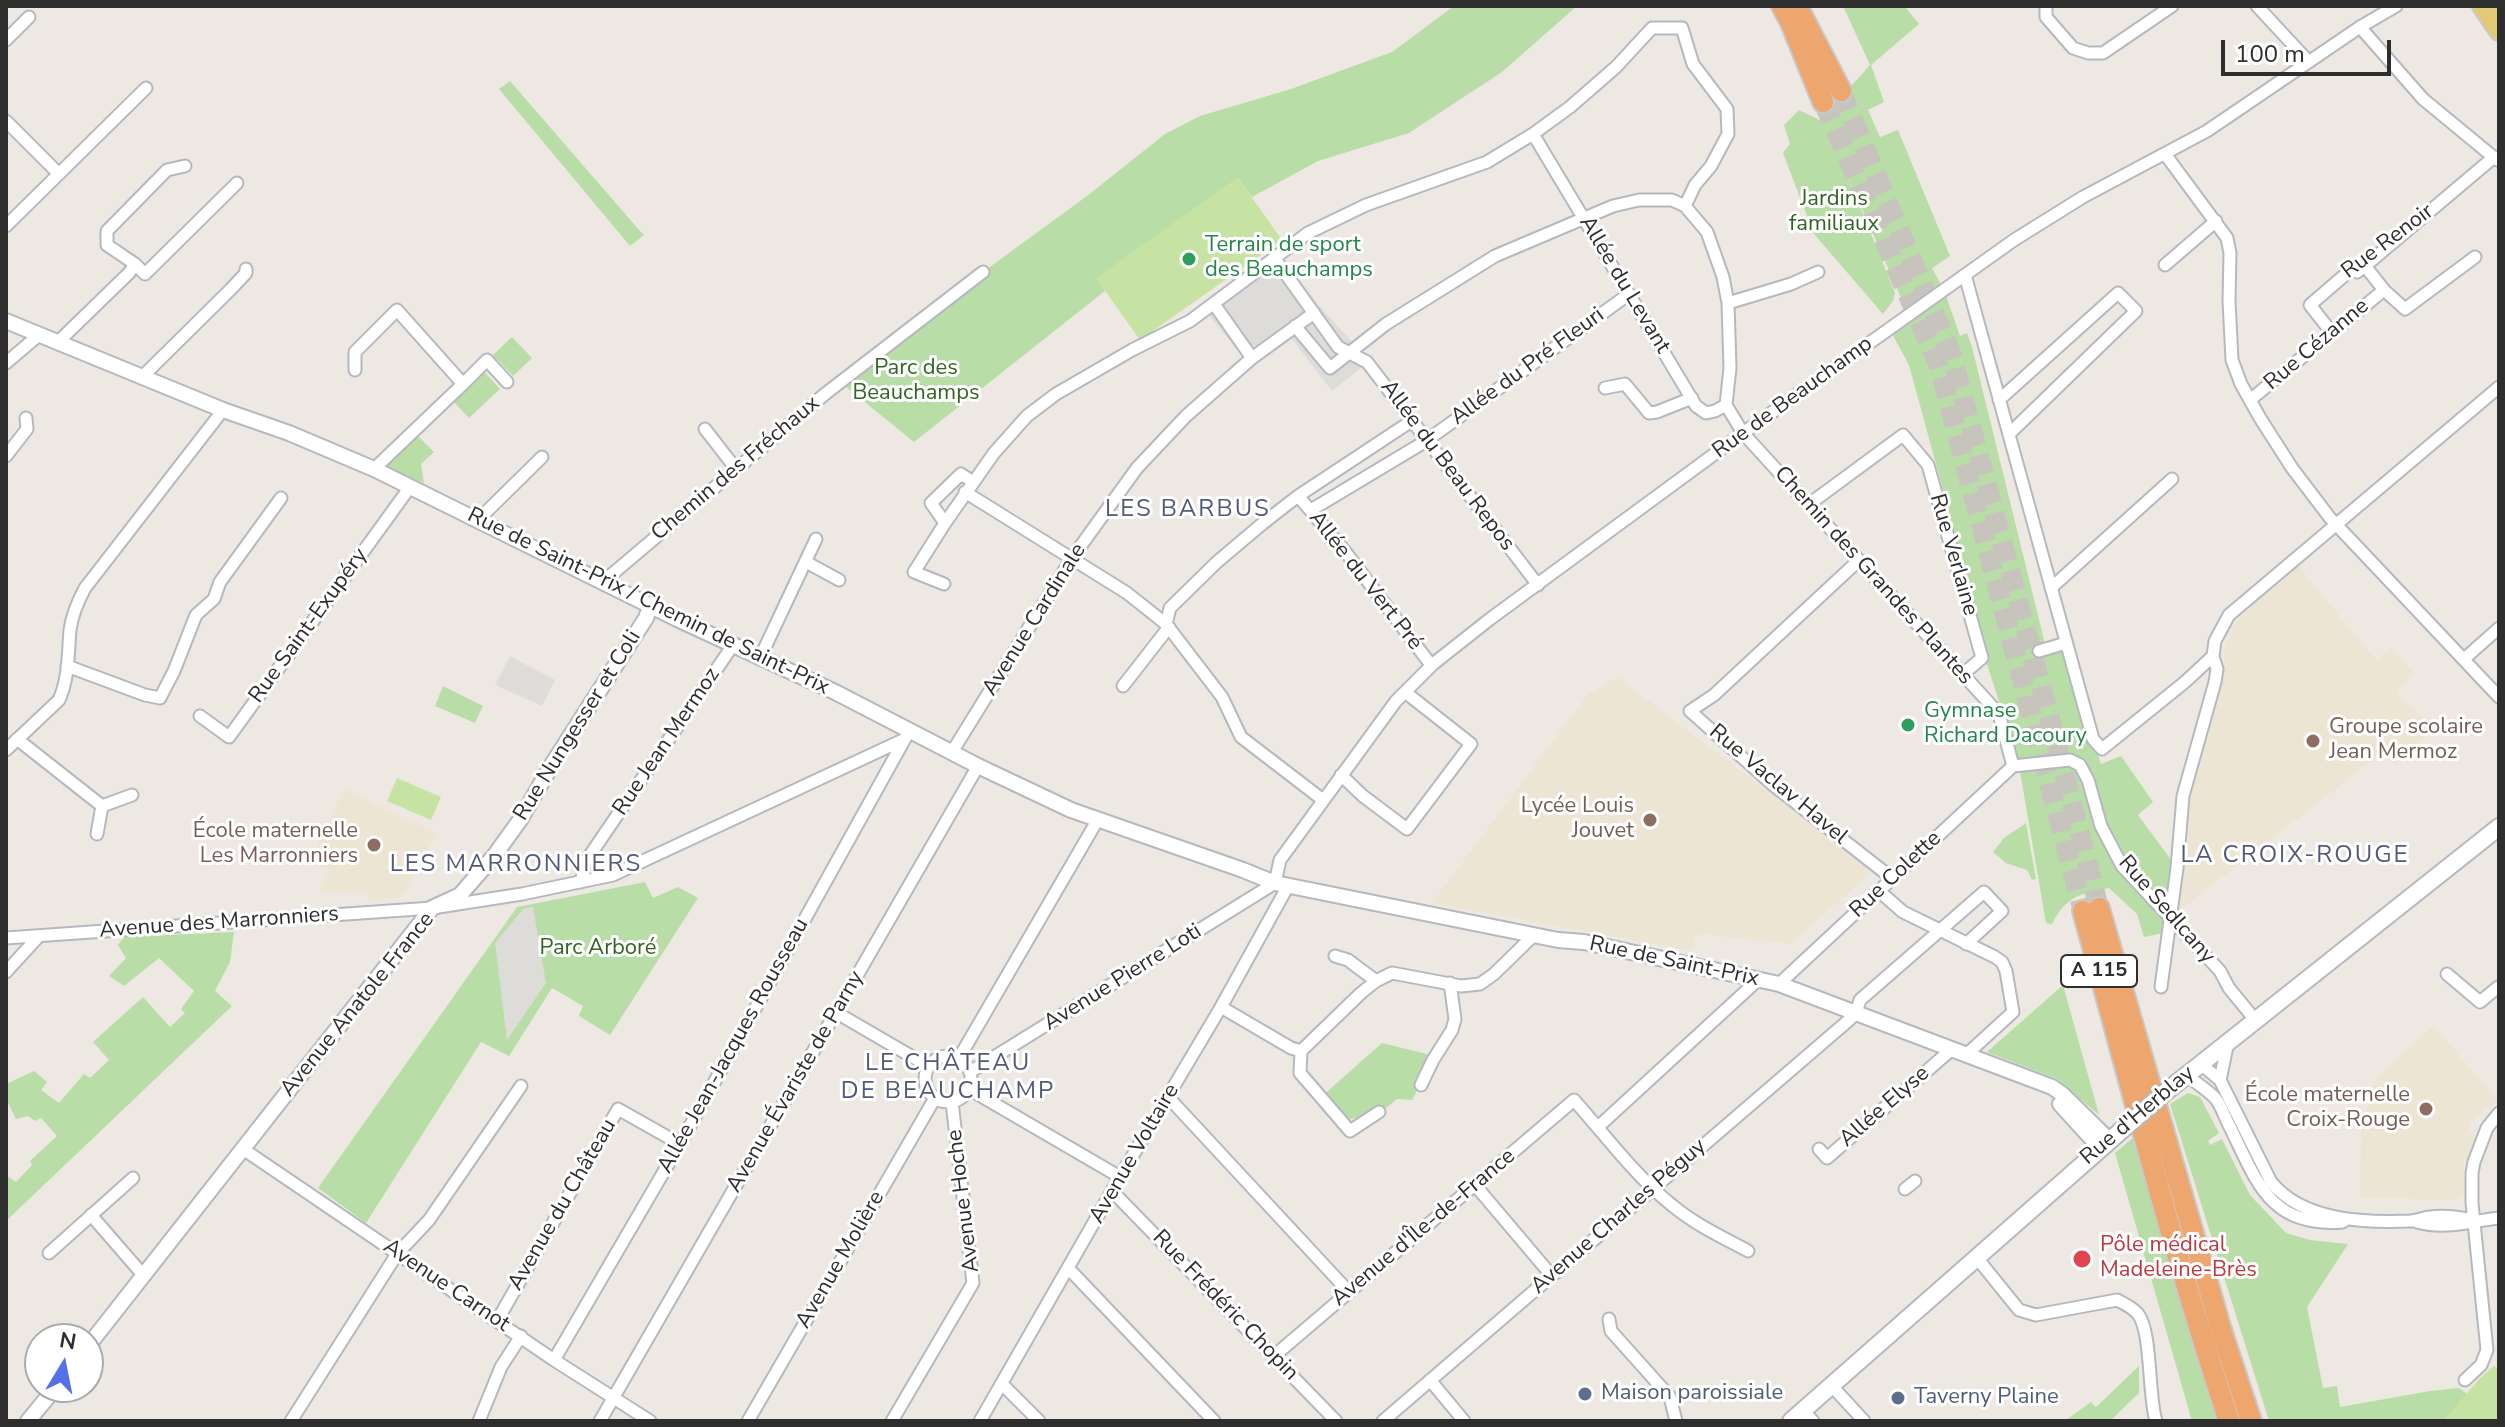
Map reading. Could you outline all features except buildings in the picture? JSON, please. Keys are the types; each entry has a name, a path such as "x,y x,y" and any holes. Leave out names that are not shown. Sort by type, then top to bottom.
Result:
{"highway":[{"path":"1782,6 1823,102"},
{"path":"1797,6 1841,91"},
{"name":"A 115","path":"2229,1421 2176,1248 2091,910 2251,1421"}],"main road":[{"path":"2482,6 2499,31"},
{"name":"Rue d'Herblay","path":"1802,1418 1831,1385 2168,1090 2499,827"}],"street":[{"path":"2046,6 2046,17 2073,48 2088,53 2103,53 2172,6"},
{"path":"2257,6 2309,62"},
{"name":"Rue de Beauchamp","path":"1281,885 1280,860 1396,701 1433,664 1490,619 1743,433 2050,216 2165,154 2250,103 2360,27 2396,6"},
{"path":"6,40 29,17"},
{"path":"2360,27 2423,99 2496,159"},
{"path":"944,584 914,572 965,492 1026,417 1056,394 1190,321 1308,233 1366,205 1487,162 1533,134 1616,67 1652,28 1682,28 1693,64 1727,109 1728,134 1685,206"},
{"path":"6,226 146,88"},
{"path":"6,121 59,174"},
{"name":"Allée du Levant","path":"1533,134 1692,398"},
{"path":"2165,154 2216,221 2229,244 2232,360 2250,400 2292,468 2336,525 2499,697"},
{"name":"Rue Renoir","path":"2332,333 2310,305 2353,268 2357,272 2365,266 2496,159"},
{"path":"185,166 167,170 107,231 107,245 145,274 237,183"},
{"path":"1295,326 1330,368 1409,309 1495,256 1613,206 1639,200 1672,200 1685,206 1707,232 1723,277 1728,303 1730,368 1726,405 1706,413 1696,406 1692,398 1649,413 1625,384 1605,388"},
{"path":"2165,265 2216,221"},
{"name":"Rue Cézanne","path":"2365,266 2384,290 2405,309 2475,257"},
{"name":"Allée du Beau Repos","path":"1275,259 1338,347 1367,362 1538,585"},
{"path":"58,342 135,264"},
{"path":"142,377 231,289 246,269"},
{"name":"Chemin des Fréchaux","path":"604,581 825,394 983,272"},
{"path":"1728,303 1791,284 1818,272"},
{"path":"1965,275 2093,739 2102,749 2213,656"},
{"name":"Rue Cézanne","path":"2250,400 2384,290"},
{"path":"1999,400 2118,293 2136,311 2009,434"},
{"name":"Allée du Pré Fleuri","path":"1311,510 1426,441 1629,294"},
{"path":"1214,304 1252,358"},
{"path":"355,370 355,352 397,310 463,384"},
{"name":"Avenue Cardinale","path":"952,752 1072,558 1137,468 1186,416 1252,358 1314,313"},
{"name":"Rue de Saint-Prix / Chemin de Saint-Prix","path":"6,321 374,469 835,692 907,735 952,752 1097,821 1281,885"},
{"path":"19,350 23,328"},
{"path":"6,363 40,334"},
{"path":"374,469 487,360 507,382"},
{"path":"2161,987 2183,796 2215,682 2215,641 2229,615 2499,387"},
{"name":"Chemin des Grandes Plantes","path":"1726,405 1743,433 1999,714 2013,766"},
{"path":"6,750 59,700 71,627 85,588 223,410"},
{"path":"6,456 27,429 26,418"},
{"path":"1123,686 1168,626 1170,608 1189,589 1298,496 1413,420"},
{"path":"705,429 736,469"},
{"name":"Rue Verlaine","path":"1808,505 1903,435 1928,465 1982,658 1963,674"},
{"path":"478,520 542,457"},
{"path":"945,523 931,503 961,474 973,482"},
{"path":"2051,588 2172,479"},
{"name":"Rue Saint-Exupéry","path":"200,716 229,737 410,487"},
{"path":"965,492 1127,593 1168,626 1222,697 1241,737 1323,800"},
{"name":"Allée du Vert Pré","path":"1298,496 1433,664"},
{"path":"67,666 160,698 196,615 214,599 220,582 281,498"},
{"path":"760,658 816,539"},
{"name":"Rue Vaclav Havel","path":"1858,561 1714,695 1690,711 1772,784 1893,879"},
{"path":"806,562 839,580"},
{"name":"Rue Nungesser et Coli","path":"432,908 460,895 520,820 646,618 651,604"},
{"path":"2464,659 2499,628"},
{"path":"2039,651 2066,643"},
{"name":"Rue Jean Mermoz","path":"581,882 586,861 733,645"},
{"path":"1341,775 1407,829 1471,744 1405,692"},
{"name":"Avenue Anatole France","path":"104,1326 432,908 613,875 907,735"},
{"name":"Allée Jean-Jacques Rousseau","path":"554,1360 680,1144 907,735"},
{"path":"17,739 102,806"},
{"name":"Rue Sedlcany","path":"2013,766 2070,760 2080,765 2088,780 2101,826 2122,866 2220,971 2229,988 2256,1021"},
{"name":"Avenue Évariste de Parny","path":"600,1421 978,766"},
{"name":"Rue Colette","path":"1779,984 2013,766"},
{"path":"102,806 132,795"},
{"path":"97,834 102,806"},
{"path":"959,1058 1097,821"},
{"name":"Rue de Saint-Prix","path":"1281,885 1599,945 1779,984 2046,1084 2062,1094 2105,1144"},
{"name":"Avenue Voltaire","path":"980,1421 1221,1007 1281,885"},
{"name":"Avenue Pierre Loti","path":"970,1072 1281,885"},
{"path":"1879,891 1903,912 2002,962 2013,1012 1960,1051"},
{"name":"Avenue Charles Péguy","path":"1383,1421 1856,1013 1860,1000 1984,892 2002,911 1966,944"},
{"name":"Avenue des Marronniers","path":"6,938 432,908"},
{"path":"1379,1112 1350,1131 1300,1073 1301,1051 1376,981 1392,973 1461,986 1480,984 1534,935"},
{"path":"6,972 39,936"},
{"path":"1335,956 1348,960 1376,981"},
{"path":"2447,974 2484,1006 2499,987"},
{"path":"1748,1251 1673,1207 1598,1127 1758,980"},
{"path":"1421,1085 1452,1030 1455,1019 1450,983"},
{"path":"1221,1007 1301,1051"},
{"path":"837,1013 928,1066"},
{"path":"2220,1080 2228,1042"},
{"name":"Allée Elyse","path":"1819,1149 1827,1158 1960,1051"},
{"path":"953,1055 959,1058 970,1072 969,1089 952,1102 935,1098 924,1080 928,1066 938,1057 953,1055"},
{"path":"2201,1064 2220,1080 2257,1159 2278,1191 2309,1211 2373,1220 2414,1221 2448,1216 2474,1220 2499,1218"},
{"path":"2186,1075 2216,1100 2255,1177 2268,1197 2284,1210 2313,1223 2373,1220"},
{"path":"291,1421 397,1254 429,1220 521,1086"},
{"path":"969,1089 1120,1177"},
{"path":"1168,1097 1349,1292"},
{"name":"Avenue Molière","path":"748,1421 935,1098"},
{"name":"Avenue d'Île-de-France","path":"1274,1356 1574,1100 1598,1127"},
{"name":"Avenue Hoche","path":"892,1421 973,1283 952,1102"},
{"name":"Avenue du Château","path":"497,1321 618,1109 680,1144"},
{"path":"2465,1380 2481,1365 2487,1350 2471,1188 2474,1162 2487,1128 2499,1113"},
{"name":"Avenue Carnot","path":"243,1149 554,1360 650,1421"},
{"path":"49,1253 133,1178"},
{"path":"1905,1189 1915,1181"},
{"path":"1475,1185 1552,1276"},
{"name":"Rue Frédéric Chopin","path":"1113,1192 1336,1421"},
{"path":"91,1215 144,1276"},
{"path":"1977,1258 2019,1310 2036,1315 2117,1300 2137,1313 2145,1337 2152,1409 2156,1421"},
{"path":"1068,1268 1214,1421"},
{"path":"1609,1319 1611,1331 1670,1397 1676,1421"},
{"path":"479,1421 501,1367 521,1336"},
{"path":"1430,1380 1464,1421"},
{"path":"1002,1384 1039,1421"},
{"path":"1831,1385 1864,1421"},
{"path":"28,1421 43,1403"}],"shaded area":[{"path":"1276,249 1322,309 1370,361 1332,391 1292,339 1252,368 1201,306"},
{"name":"Groupe scolaire Jean Mermoz","path":"2298,565 2376,660 2391,647 2414,673 2397,694 2434,728 2396,765 2382,753 2179,911 2190,796 2224,678 2224,650 2237,618"},
{"path":"510,656 555,680 542,706 495,685"},
{"name":"Lycée Louis Jouvet","path":"1618,677 1873,871 1791,944 1701,934 1694,939 1692,951 1432,903 1587,695"},
{"name":"École maternelle Les Marronniers","path":"344,789 439,834 402,897 368,901 367,893 319,892 330,870 309,862"},
{"path":"533,907 546,983 507,1040 495,943 523,909"},
{"name":"École maternelle Croix-Rouge","path":"2433,1025 2498,1100 2471,1122 2469,1132 2478,1135 2464,1165 2464,1195 2455,1200 2360,1198 2361,1133 2372,1089 2383,1071"}],"green space":[{"name":"Parc des Beauchamps","path":"1454,6 1577,6 1502,72 1409,133 1318,161 1252,197 1238,178 1097,278 1105,291 914,442 840,382 1165,134 1200,116 1291,89 1392,52"},
{"name":"Jardins familiaux","path":"1843,6 1904,6 1919,24 1871,65 1884,102 1868,110 1880,137 1898,130 1950,256 1932,268 1944,290 1960,336 1967,333 1972,347 2046,648 2065,643 2101,764 2121,756 2153,802 2138,815 2177,868 2168,932 2144,937 2137,914 2109,888 2075,898 2063,907 2052,924 2046,923 2018,760 1985,658 1909,365 1890,330 1909,316 1848,177 1895,293 1883,314 1814,234 1783,153 1790,144 1784,125 1799,110 1824,122 1816,104 1840,95 1870,65"},
{"path":"510,81 644,235 630,246 499,89"},
{"name":"Terrain de sport des Beauchamps","path":"1238,178 1282,240 1140,340 1096,278"},
{"path":"512,337 532,358 513,376 493,355"},
{"path":"480,367 500,389 469,418 449,397"},
{"path":"413,431 434,452 421,464 424,483 379,464"},
{"path":"443,686 483,706 475,723 435,706"},
{"path":"397,778 441,797 431,820 387,801"},
{"path":"2026,823 2036,879 2032,880 2027,870 2006,863 1993,852 2004,838"},
{"name":"Parc Arboré","path":"645,882 653,898 678,887 698,898 610,1035 579,1016 583,1006 552,988 509,1056 481,1042 366,1223 318,1188 517,907"},
{"path":"234,932 230,962 215,991 232,1006 6,1221 6,1175 16,1182 32,1165 30,1161 57,1136 41,1118 35,1121 28,1116 16,1119 6,1099 6,1084 34,1071 47,1082 41,1090 59,1103 84,1074 90,1078 109,1060 93,1042 143,997 170,1027 185,1013 181,1009 194,991 159,958 124,986 109,976 126,958 118,945 124,937"},
{"path":"2063,985 2099,1115 2057,1079 1987,1052"},
{"path":"1382,1043 1435,1056 1412,1100 1397,1099 1381,1112 1348,1120 1321,1097"},
{"path":"2188,1093 2200,1097 2219,1133 2208,1141 2210,1145 2222,1139 2250,1195 2286,1233 2310,1240 2348,1244 2307,1307 2323,1388 2337,1386 2340,1407 2459,1388 2467,1394 2444,1421 2269,1421 2170,1104"},
{"path":"2134,1137 2219,1421 2192,1421 2115,1153"},
{"path":"2139,1366 2139,1393 2110,1421 2065,1421 2091,1402 2096,1407"},
{"path":"2494,1366 2499,1369 2499,1421 2444,1421 2479,1379"}],"tunnel":[{"path":"1841,91 1951,353 2099,908"},
{"path":"1823,102 1939,366 2083,911"}],"place":[{"name":"Terrain de sport des Beauchamps","path":"1189,259"},
{"name":"Gymnase Richard Dacoury","path":"1908,725"},
{"name":"Groupe scolaire Jean Mermoz","path":"2313,741"},
{"name":"Lycée Louis Jouvet","path":"1650,820"},
{"name":"École maternelle Les Marronniers","path":"374,845"},
{"name":"École maternelle Croix-Rouge","path":"2426,1109"},
{"name":"Pôle médical Madeleine-Brès","path":"2082,1259"},
{"name":"Maison paroissiale","path":"1585,1394"},
{"name":"Taverny Plaine","path":"1898,1398"}],"district":[{"name":"LES BARBUS","path":"1188,510"},
{"name":"LA CROIX-ROUGE","path":"2295,856"},
{"name":"LES MARRONNIERS","path":"516,865"},
{"name":"LE CHÂTEAU DE BEAUCHAMP","path":"948,1078"}]}
